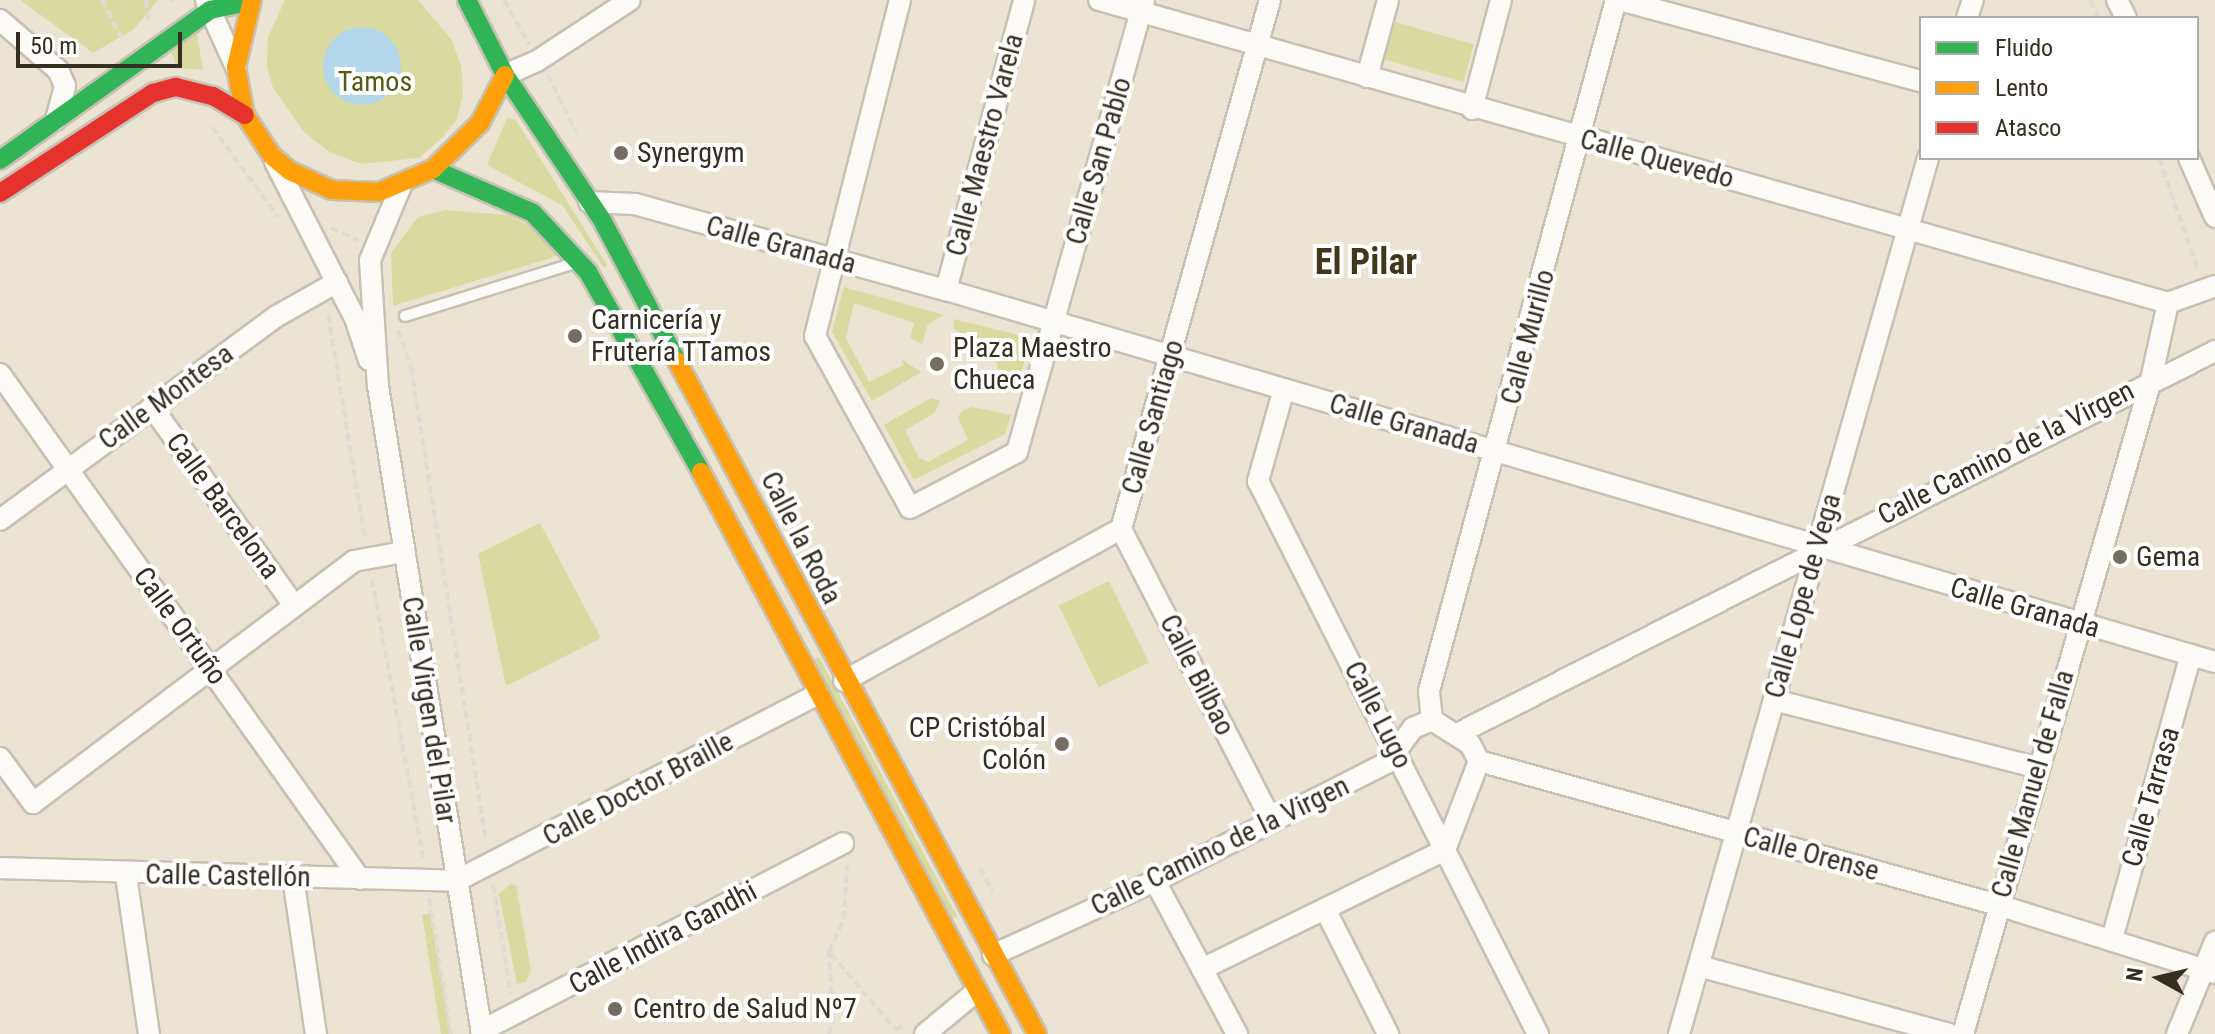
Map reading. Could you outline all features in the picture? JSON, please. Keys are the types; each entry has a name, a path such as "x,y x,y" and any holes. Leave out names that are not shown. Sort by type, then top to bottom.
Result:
{"main road":[{"name":"Calle la Roda","path":"467,0 505,75 589,202 844,681 1037,1034"},
{"path":"0,160 208,5 251,1 236,67 245,115 272,156 290,171 332,190 367,192 401,186 433,169 480,123 505,75"},
{"path":"0,193 153,93 176,87 213,96 245,115"},
{"name":"Calle la Roda","path":"433,169 533,213 578,261 650,376 1001,1034"}],"street":[{"path":"505,75 537,61 630,0"},
{"path":"900,0 815,336 910,508 1017,452 1054,323"},
{"name":"Calle Maestro Varela","path":"946,290 1024,0"},
{"name":"Calle Quevedo","path":"1099,0 1142,6 1257,47 1472,109 1908,227 2168,303"},
{"name":"Calle Santiago","path":"844,681 1121,529 1270,0"},
{"path":"1367,77 1388,0"},
{"path":"1472,109 1501,0"},
{"path":"1618,0 1919,80"},
{"name":"Calle Murillo","path":"1432,720 1429,691 1618,0"},
{"path":"208,5 236,67"},
{"name":"Calle San Pablo","path":"1054,323 1142,6"},
{"path":"0,20 58,70 65,86 56,120"},
{"name":"Calle Virgen del Pilar","path":"272,156 328,286 378,386"},
{"name":"Calle Lope de Vega","path":"1679,1034 1927,160"},
{"path":"2190,160 2215,217"},
{"name":"Calle Virgen del Pilar","path":"401,186 370,260 378,386 482,1032"},
{"name":"Calle Granada","path":"589,202 635,204 946,290 1496,450 2079,625 2215,662"},
{"name":"Calle Montesa","path":"0,520 152,407 328,286"},
{"path":"2168,303 2212,287"},
{"name":"Calle Manuel de Falla","path":"1963,1034 2151,380 2168,303"},
{"name":"Calle Camino de la Virgen","path":"1457,734 1817,548 2151,380 2215,351"},
{"name":"Calle Ortuño","path":"0,374 360,879"},
{"name":"Calle Lugo","path":"1284,389 1258,481 1538,1034"},
{"name":"Calle Barcelona","path":"152,407 294,605"},
{"name":"Calle Bilbao","path":"1121,529 1272,821"},
{"path":"0,758 33,803 294,605 369,555 404,552"},
{"name":"Calle Tarrasa","path":"2112,939 2191,655"},
{"name":"Calle Doctor Braille","path":"456,881 819,694"},
{"path":"1774,700 2038,768"},
{"path":"1202,969 1326,911 1445,850 1479,761 1457,734 1432,720"},
{"name":"Calle Camino de la Virgen","path":"993,955 1155,881 1387,763 1413,728 1432,720"},
{"name":"Calle Orense","path":"1479,761 1998,905 2209,970"},
{"name":"Calle Indira Gandhi","path":"482,1032 843,843"},
{"name":"Calle Castellón","path":"0,868 126,875 456,881"},
{"path":"126,875 149,1034"},
{"path":"293,877 316,1034"},
{"path":"1155,881 1237,1034"},
{"path":"1326,911 1388,1034"},
{"path":"2177,1034 2209,970 2215,942"},
{"path":"1699,966 1950,1034"},
{"path":"917,1029 977,991"}],"lane":[{"path":"405,316 578,261"}],"path":[{"path":"102,0 121,37"},
{"path":"146,0 148,21"},
{"path":"2160,160 2212,287"},
{"path":"328,286 329,316 451,1034"},
{"path":"829,1034 833,1018 829,952 844,919 850,878 843,843"},
{"path":"829,952 859,993 895,1029 917,1029"}],"green space":[{"path":"20,0 158,0 133,30 93,53"},
{"name":"Tamos","path":"285,0 418,0 451,39 461,66 463,95 457,119 443,137 419,158 361,164 330,152 304,132 273,88 267,66 268,37"},
{"path":"1395,22 1474,45 1463,82 1384,59"},
{"path":"197,33 203,70 177,68 171,51"},
{"path":"507,118 516,120 607,265 604,268 562,205 487,165"},
{"path":"445,210 508,215 535,229 557,256 393,306 391,253 418,217"},
{"path":"844,287 944,315 928,324 922,344 910,338 914,323 854,303 846,338 869,382 904,365 901,359 921,372 872,401 832,332"},
{"path":"954,319 1031,338 1016,391 1004,389 994,354 954,329"},
{"path":"931,398 940,401 935,413 905,430 919,458 928,462 968,440 958,417 962,411 972,407 1011,415 1005,434 914,480 884,425"},
{"path":"540,523 601,638 506,686 478,554"},
{"path":"1109,581 1149,663 1099,687 1059,606"},
{"path":"819,657 957,917 950,920 812,661"},
{"path":"511,884 516,885 531,970 526,981 517,984 499,894"},
{"path":"430,913 451,1034 441,1034 422,915"}],"water":[{"name":"Tamos","path":"362,27 377,30 389,39 398,51 401,66 398,81 389,93 377,102 362,105 347,102 335,93 326,81 323,66 326,51 335,39 347,30"}],"traffic: fast":[{"path":"467,0 505,75 602,220 677,361"},
{"path":"0,160 210,10 249,2"},
{"path":"433,169 533,213 588,272 701,472"}],"traffic: slow":[{"path":"252,0 236,67 245,115 272,156 290,171 332,190 379,192 433,169 480,123 505,75"},
{"path":"677,361 1037,1034"},
{"path":"701,472 1001,1034"}],"traffic: jam":[{"path":"0,193 153,93 176,87 213,96 245,115"}],"place":[{"name":"Synergym","path":"621,153"},
{"name":"Carnicería y Frutería TTamos","path":"575,336"},
{"name":"Plaza Maestro Chueca","path":"937,364"},
{"name":"Gema","path":"2120,557"},
{"name":"CP Cristóbal Colón","path":"1062,744"},
{"name":"Centro de Salud Nº7","path":"615,1009"}],"district":[{"name":"El Pilar","path":"1366,263"}]}
